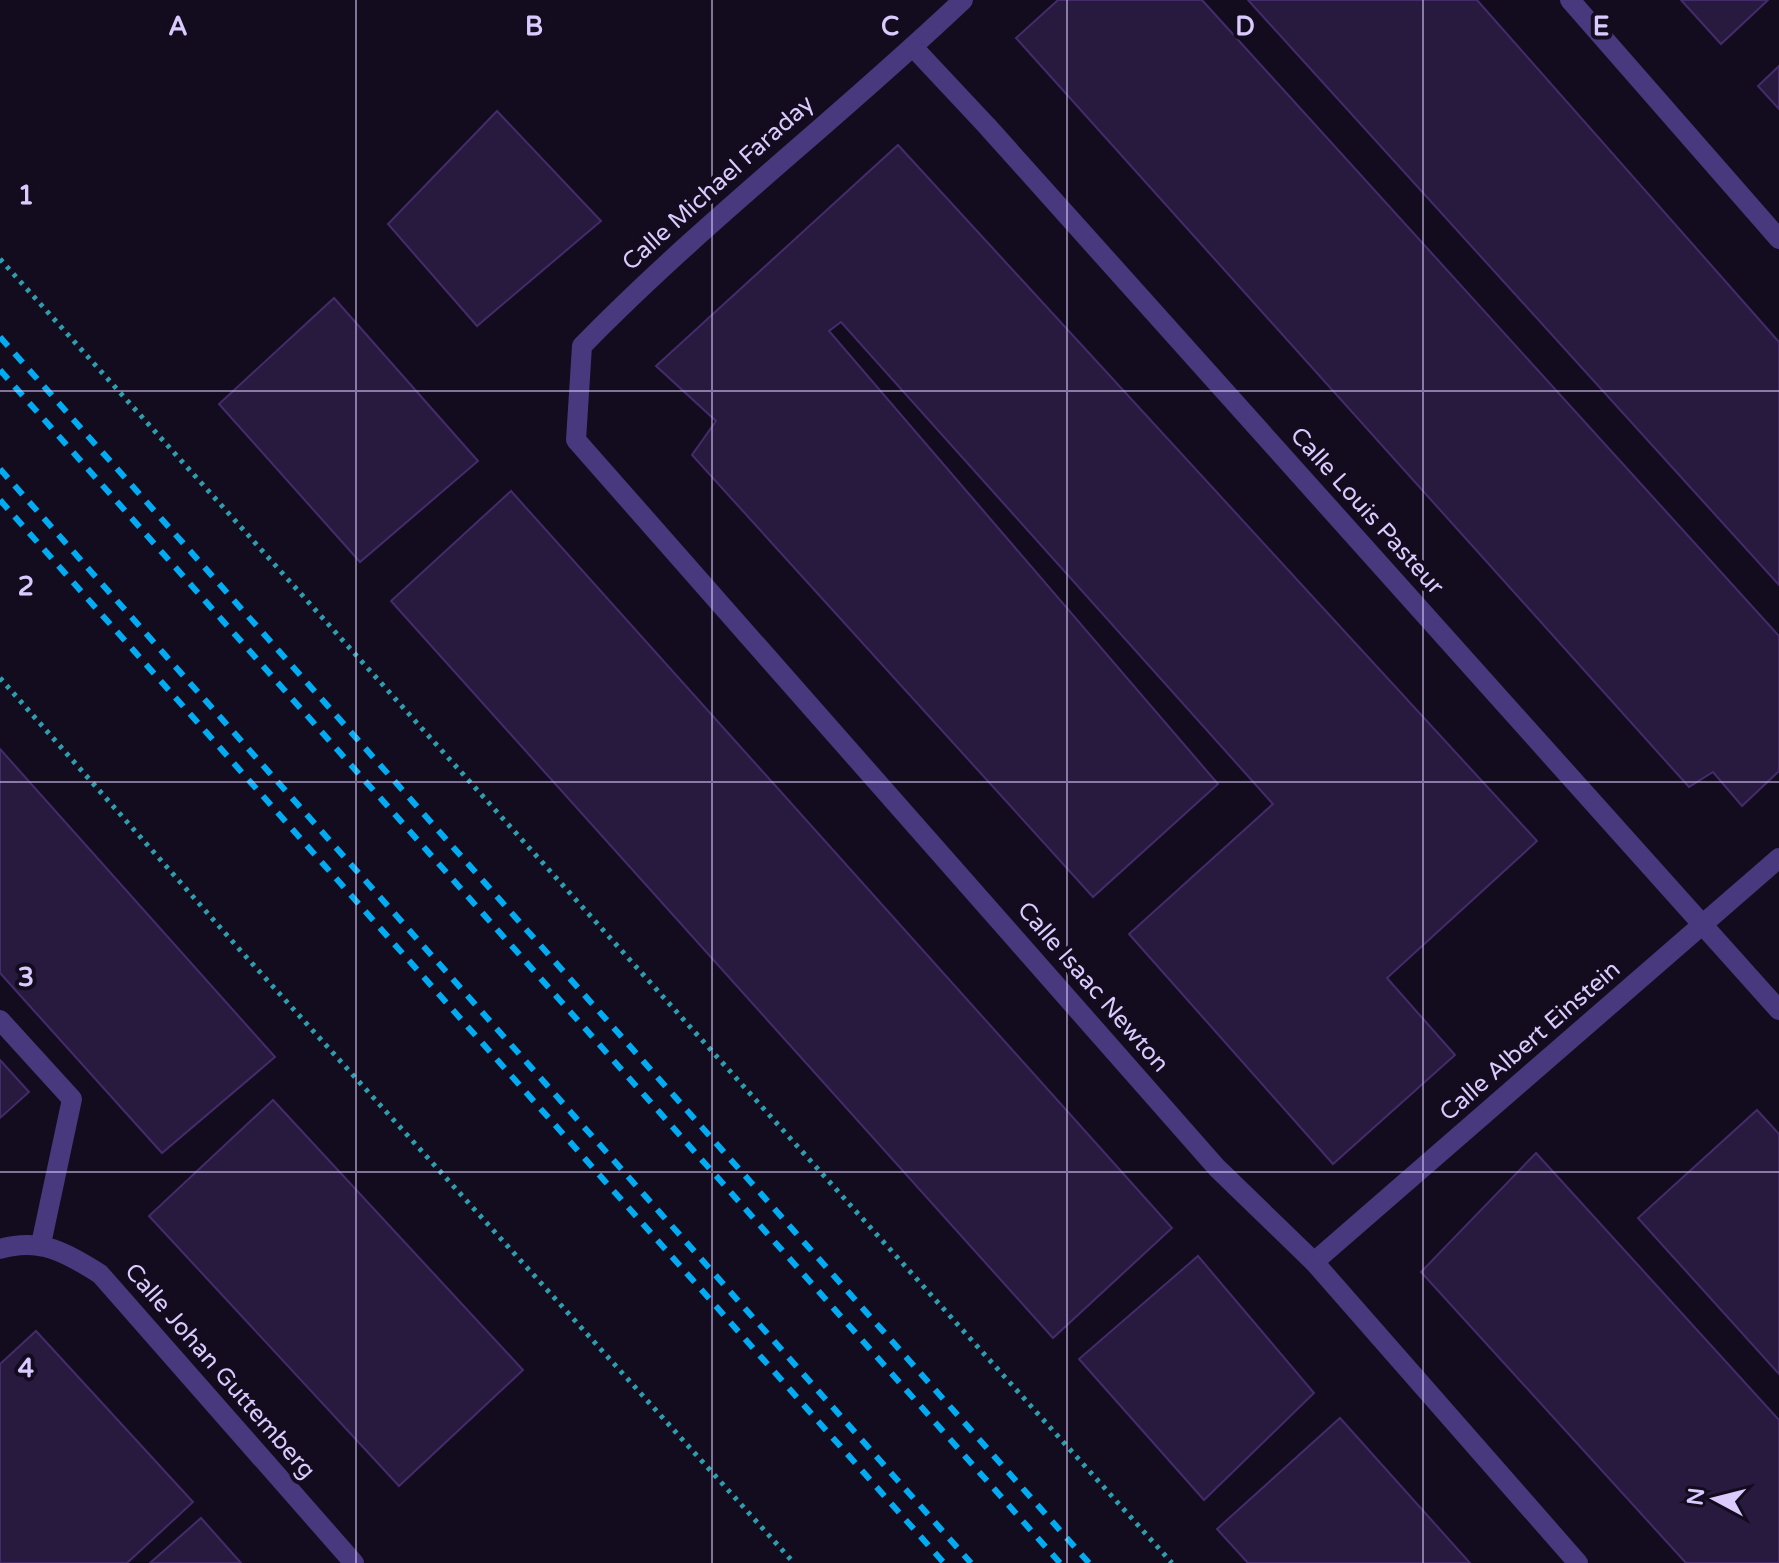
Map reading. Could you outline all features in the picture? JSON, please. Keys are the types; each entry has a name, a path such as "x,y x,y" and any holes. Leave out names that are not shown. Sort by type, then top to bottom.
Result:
{"street":[{"name":"Calle Michael Faraday","path":"576,440 582,346 619,308 963,0"},
{"path":"1570,0 1779,239"},
{"name":"Calle Louis Pasteur","path":"913,47 1779,1010"},
{"name":"Calle Isaac Newton","path":"576,440 1217,1168 1314,1262 1578,1563"},
{"name":"Calle Albert Einstein","path":"1314,1262 1779,858"},
{"path":"0,1020 72,1099 41,1244 0,1249"},
{"name":"Calle Johan Guttemberg","path":"41,1244 72,1256 100,1274 354,1563"}],"path":[{"path":"0,259 1172,1563"},
{"path":"0,678 240,950 794,1563"}],"building":[{"path":"1058,0 1202,0 1779,636 1779,771 1742,806 1713,772 1689,787 1016,38"},
{"path":"1248,0 1477,0 1779,342 1779,585"},
{"path":"1681,0 1768,0 1721,44"},
{"path":"1779,66 1779,109 1758,86"},
{"path":"497,111 601,221 477,326 388,224"},
{"path":"898,145 1537,841 1387,978 1455,1055 1333,1164 1129,934 1273,804 841,322 829,331 1218,784 1093,897 692,455 716,421 656,366"},
{"path":"334,298 478,461 360,562 219,404"},
{"path":"511,491 1172,1228 1053,1338 391,601"},
{"path":"0,749 275,1057 162,1153 0,973"},
{"path":"0,1060 29,1092 0,1118"},
{"path":"273,1100 523,1370 399,1486 149,1216"},
{"path":"1757,1110 1779,1134 1779,1374 1638,1218"},
{"path":"1536,1153 1779,1420 1779,1563 1686,1563 1421,1272"},
{"path":"1198,1256 1314,1393 1204,1500 1079,1359"},
{"path":"36,1331 193,1502 127,1563 0,1563 0,1364"},
{"path":"1340,1418 1470,1563 1248,1563 1217,1529"},
{"path":"201,1518 241,1563 150,1563"}],"railway":[{"path":"0,337 1089,1563"},
{"path":"0,370 1060,1563"},
{"path":"0,469 971,1563"},
{"path":"0,500 944,1563"}]}
